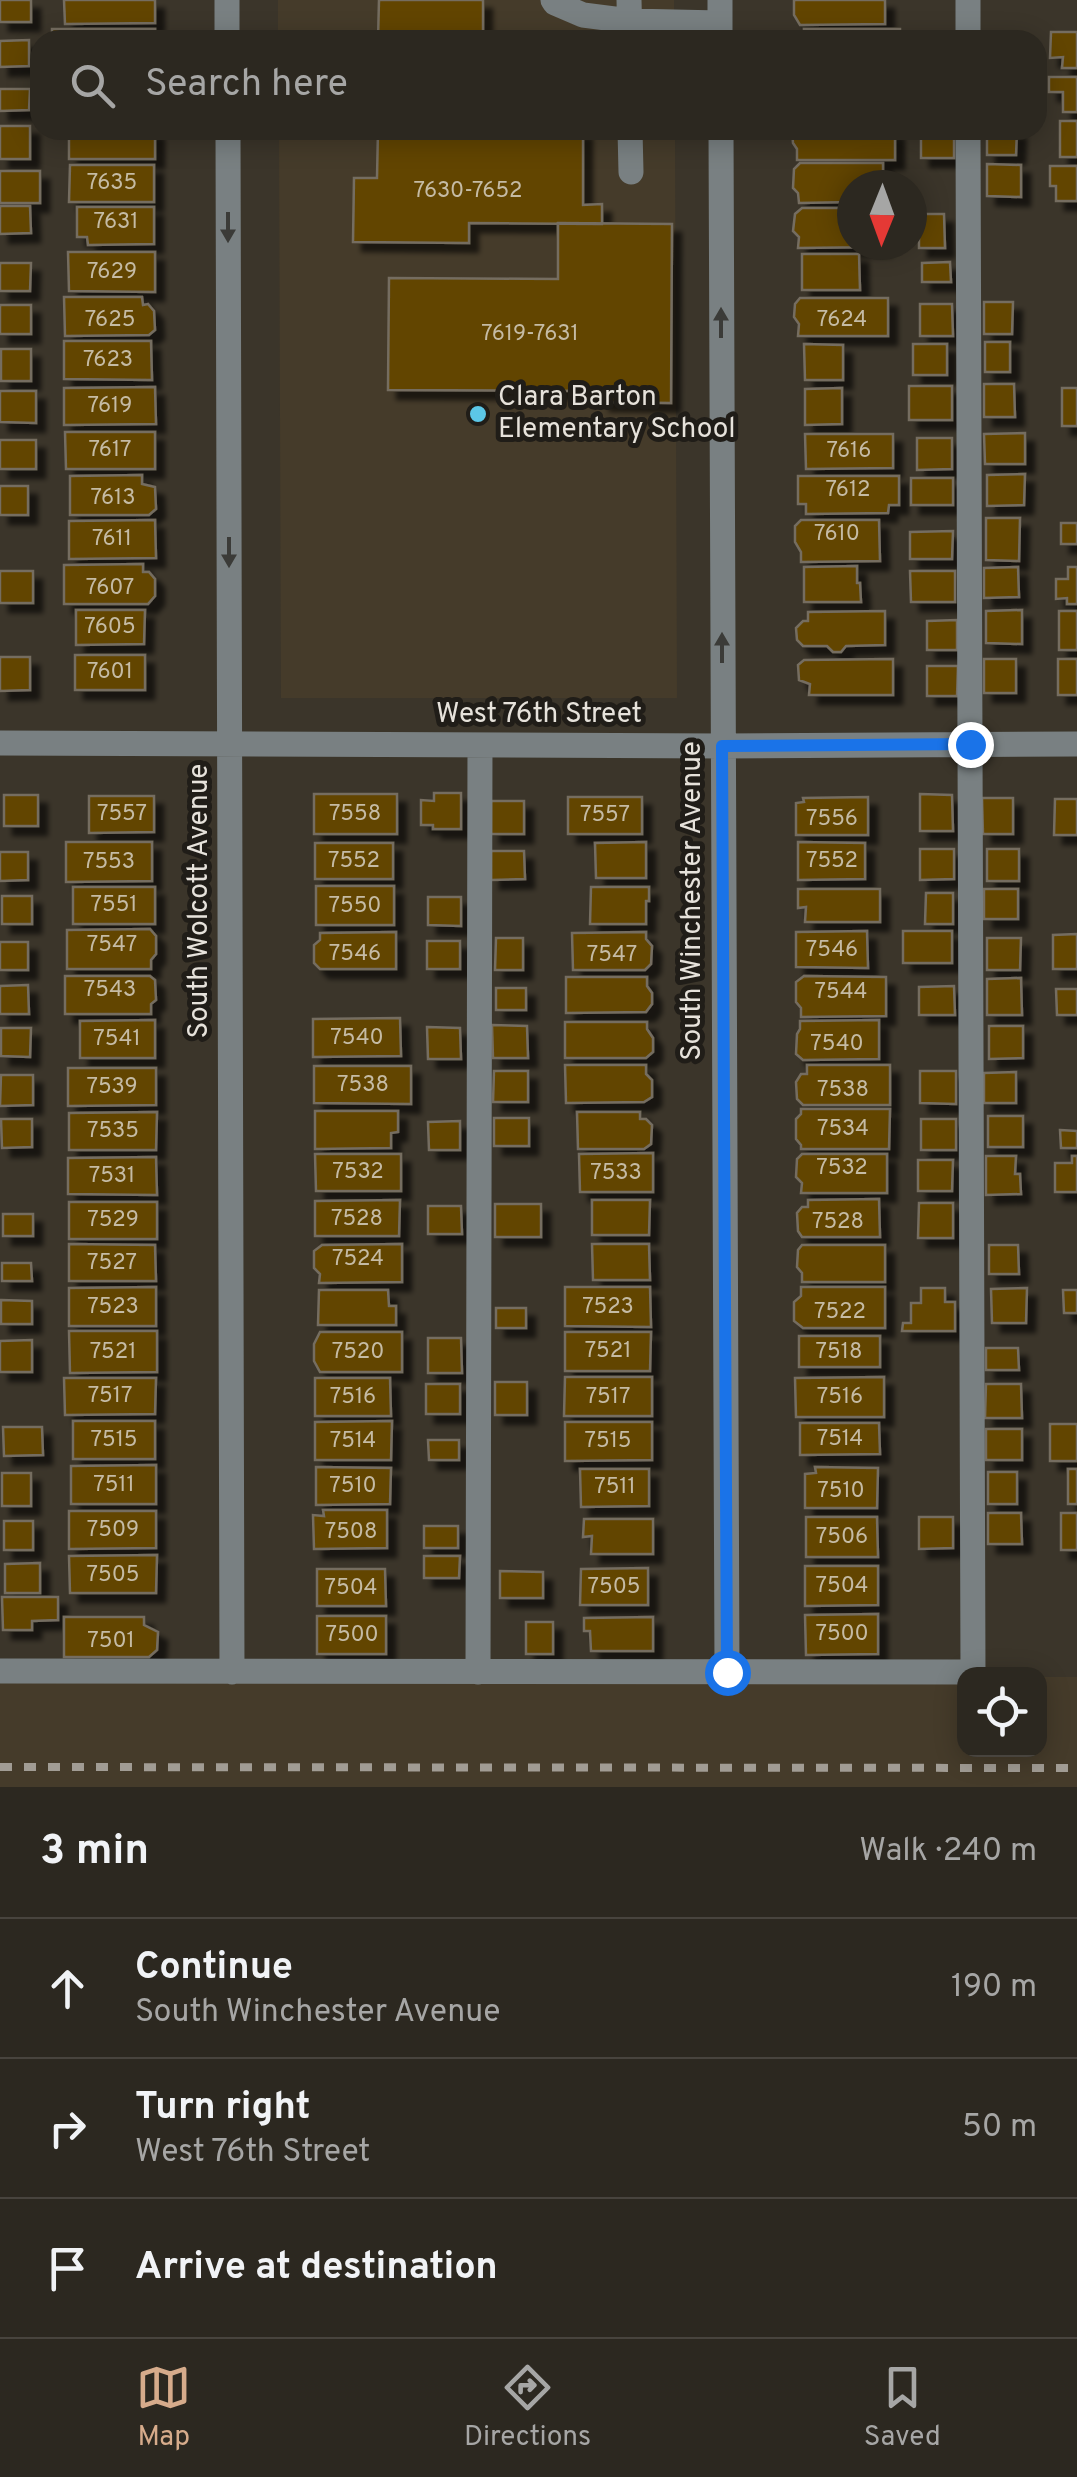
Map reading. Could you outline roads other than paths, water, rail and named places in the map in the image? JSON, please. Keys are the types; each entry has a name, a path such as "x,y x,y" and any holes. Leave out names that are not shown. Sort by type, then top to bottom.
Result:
{"street":[{"path":"227,0 228,30"},
{"path":"553,0 583,15 720,21"},
{"path":"968,0 968,30"},
{"name":"South Wolcott Avenue","path":"228,140 232,1672"},
{"path":"630,140 630,172"},
{"name":"South Winchester Avenue","path":"721,140 727,1672"},
{"path":"0,1671 973,1672 968,140"},
{"name":"West 76th Street","path":"0,742 1077,744"},
{"path":"478,1672 480,745"}],"railway":[{"path":"0,1767 1077,1768"}],"place":[{"name":"Clara Barton Elementary School","path":"478,414"}]}
